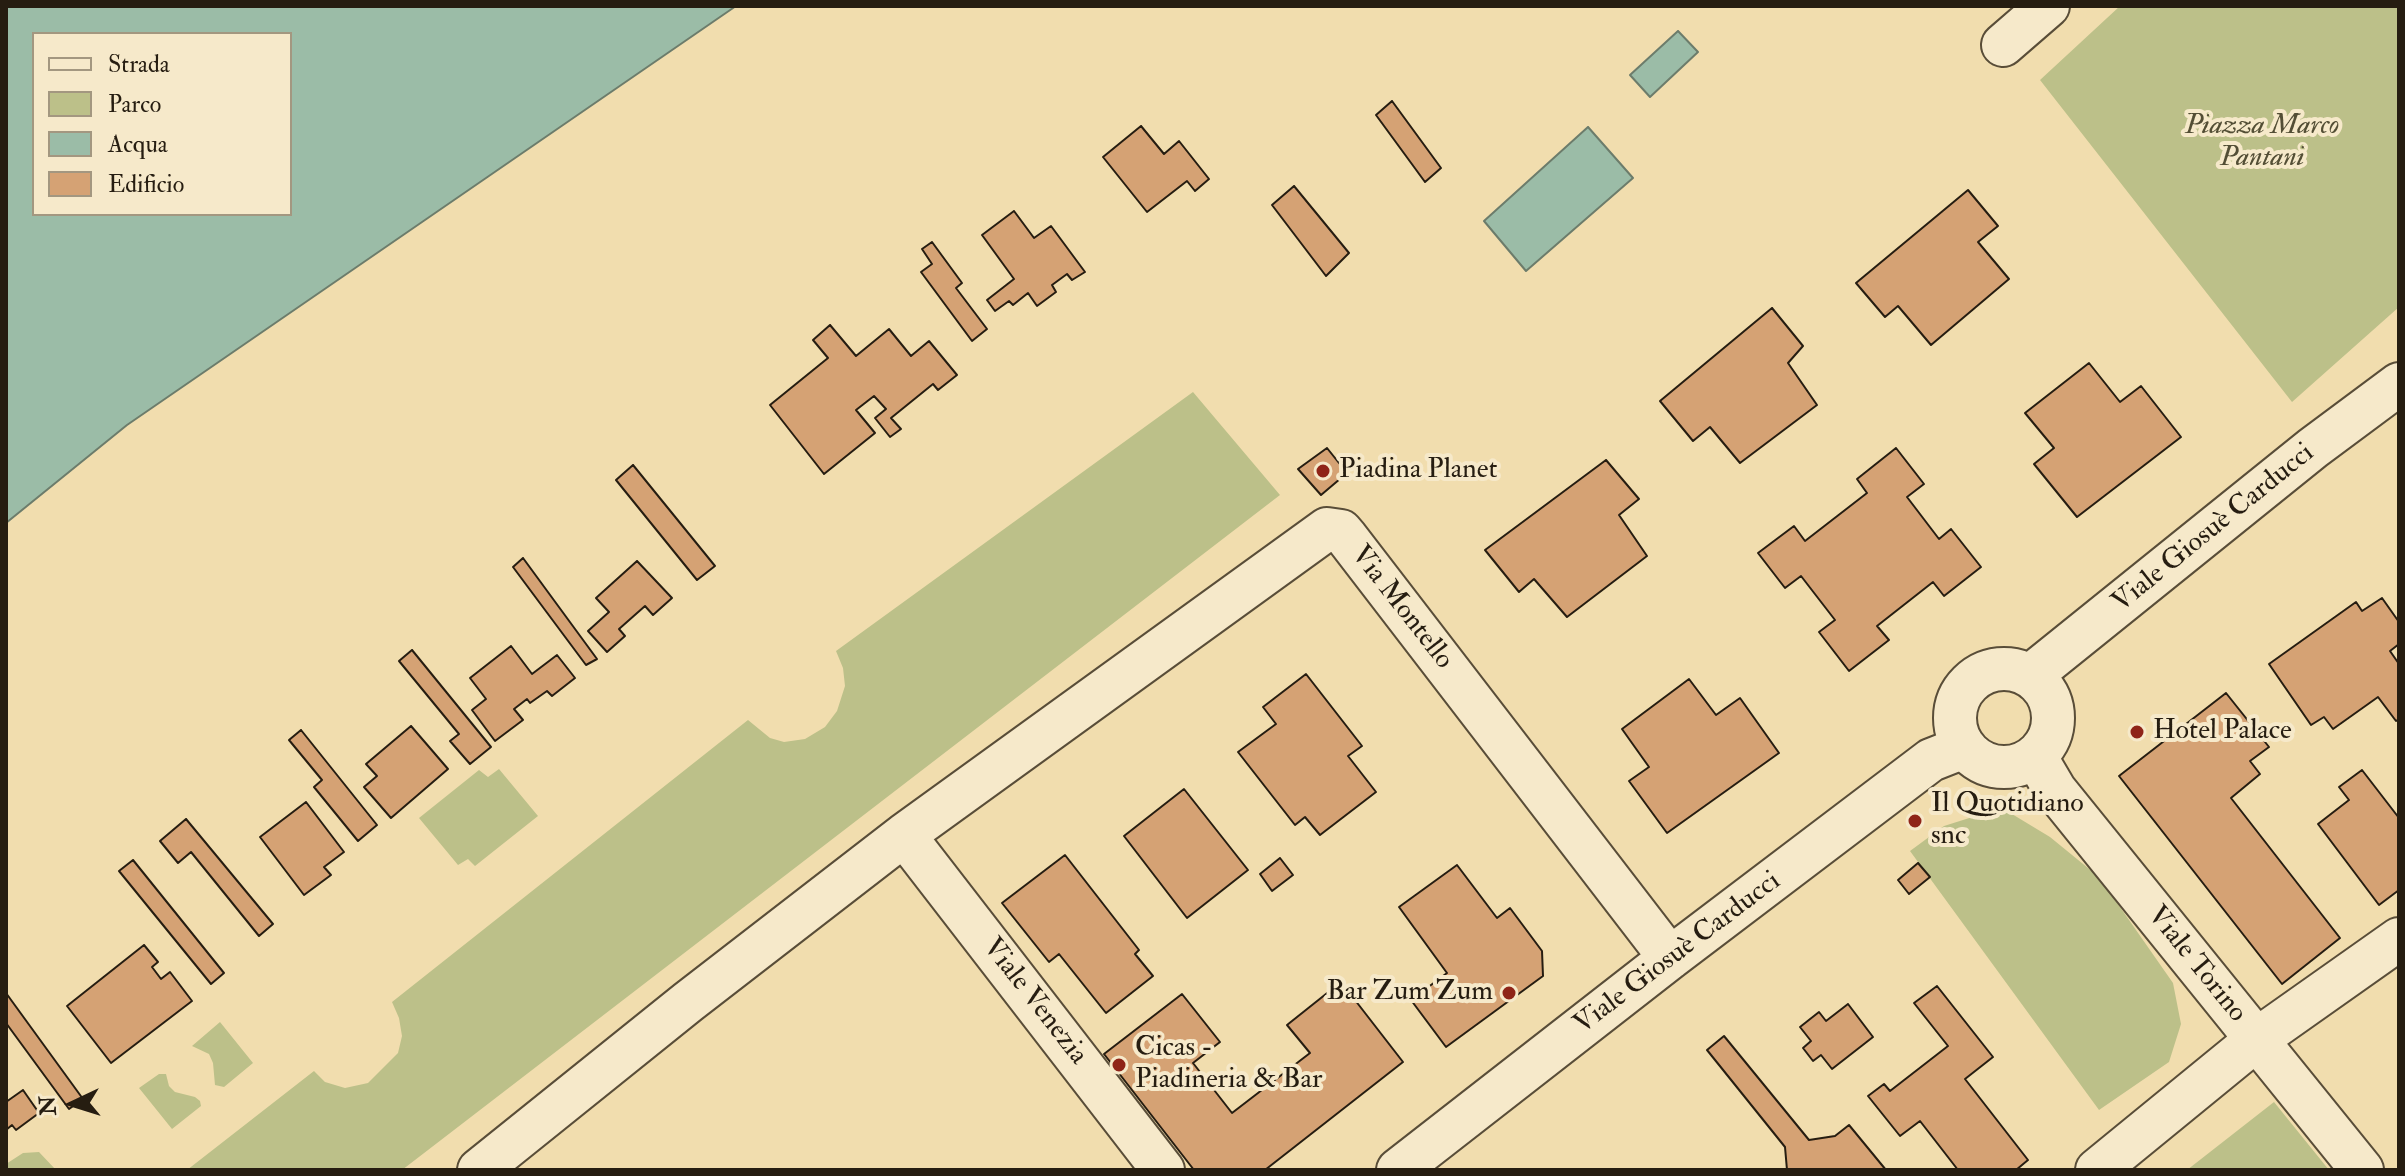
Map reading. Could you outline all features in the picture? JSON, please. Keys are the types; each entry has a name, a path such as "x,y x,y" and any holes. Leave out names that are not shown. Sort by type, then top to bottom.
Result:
{"street":[{"path":"2003,45 2048,6"},
{"name":"Viale Giosuè Carducci","path":"2030,676 2313,448 2399,384"},
{"name":"Via Montello","path":"904,835 1317,535 1333,528 1347,538 1670,958"},
{"path":"1998,669 2015,670 2030,676 2050,700 2053,715 2046,745 2035,756 2017,766 1997,767 1978,761 1964,747 1956,731 1958,698 1968,684 1982,674 1998,669"},
{"name":"Viale Giosuè Carducci","path":"1398,1170 1931,760 1964,747"},
{"name":"Viale Torino","path":"2035,756 2055,790 2362,1170"},
{"path":"479,1170 688,1002 904,835"},
{"name":"Viale Venezia","path":"904,835 1163,1170"},
{"path":"2097,1170 2256,1040 2399,939"}],"green space":[{"name":"Piazza Marco Pantani","path":"2120,6 2399,6 2399,307 2292,402 2040,80"},
{"path":"1193,392 1280,495 402,1170 187,1170 314,1071 325,1082 345,1088 368,1083 398,1053 402,1036 392,1002 748,720 770,738 784,742 805,739 825,727 837,711 845,686 843,668 836,651"},
{"path":"499,769 538,816 475,866 468,859 458,865 419,818 479,770 488,777"},
{"path":"2007,811 2050,837 2099,877 2173,983 2181,1024 2169,1062 2099,1110 1910,851 1944,826 1982,814"},
{"path":"220,1022 253,1063 224,1087 215,1085 209,1054 192,1046"},
{"path":"159,1074 166,1074 169,1086 175,1092 200,1101 201,1106 172,1129 139,1088"},
{"path":"2274,1102 2329,1170 2187,1170"},
{"path":"39,1152 56,1170 6,1170 6,1164 23,1153"}],"water":[{"path":"6,6 736,6 127,425 6,523"},
{"path":"1678,31 1698,52 1650,97 1630,75"},
{"path":"1588,127 1633,178 1526,271 1484,221"}],"building":[{"path":"1392,101 1441,168 1425,182 1376,115"},
{"path":"1141,126 1164,154 1179,141 1209,179 1195,191 1187,181 1147,212 1103,157"},
{"path":"1294,186 1349,253 1326,276 1272,205"},
{"path":"1968,190 1998,226 1978,242 2009,279 1931,345 1898,306 1885,317 1856,283"},
{"path":"1014,211 1034,238 1051,226 1085,272 1072,280 1067,274 1052,285 1056,292 1037,306 1028,293 1013,305 1009,301 995,311 987,300 1014,279 982,235"},
{"path":"932,242 962,283 956,288 987,329 972,341 921,272 932,264 922,249"},
{"path":"1772,308 1803,346 1788,363 1817,405 1740,463 1710,427 1693,441 1660,401"},
{"path":"830,325 856,356 889,329 911,356 929,341 957,375 938,390 933,384 891,418 901,429 890,437 875,418 886,409 874,396 856,410 875,433 824,474 770,405 828,358 813,340"},
{"path":"2089,363 2120,402 2141,386 2181,437 2077,517 2034,464 2054,448 2025,413"},
{"name":"Piadina Planet","path":"1327,448 1347,473 1321,495 1298,469"},
{"path":"1896,448 1924,484 1907,497 1939,539 1951,529 1981,567 1944,596 1933,582 1877,626 1889,640 1849,671 1819,632 1835,620 1801,576 1785,588 1758,553 1794,526 1805,541 1867,493 1857,479"},
{"path":"1606,460 1639,499 1619,515 1647,556 1567,617 1534,579 1519,592 1485,550"},
{"path":"633,465 715,566 697,580 616,480"},
{"path":"523,558 597,659 586,665 513,567"},
{"path":"637,561 672,598 653,615 645,606 619,629 625,636 607,652 588,631 609,612 596,598"},
{"path":"2382,598 2399,622 2399,644 2390,651 2399,664 2399,719 2396,721 2378,697 2333,729 2324,717 2311,725 2269,664 2356,602 2362,611"},
{"path":"511,646 532,674 557,655 575,678 552,696 547,691 530,703 527,699 514,709 523,720 495,741 472,710 486,699 470,678"},
{"path":"412,650 491,747 470,764 450,741 459,734 399,661"},
{"path":"1306,674 1362,746 1348,756 1376,792 1320,835 1305,817 1295,825 1238,752 1276,724 1263,707"},
{"path":"1689,679 1716,715 1740,698 1779,753 1667,833 1629,781 1649,767 1622,729"},
{"path":"2226,693 2269,747 2250,761 2260,774 2231,798 2340,938 2282,984 2119,776"},
{"path":"411,726 448,769 391,818 364,787 377,776 366,764"},
{"path":"301,730 377,825 358,841 314,787 322,780 289,740"},
{"path":"2362,770 2399,818 2399,890 2379,905 2318,824 2349,800 2339,787"},
{"path":"1184,789 1248,870 1187,918 1124,836"},
{"path":"306,802 344,852 324,867 331,875 304,895 260,837"},
{"path":"186,819 273,924 259,936 191,852 178,863 160,841"},
{"path":"1065,855 1139,950 1135,954 1153,976 1106,1013 1059,954 1049,962 1002,903"},
{"path":"1280,858 1293,875 1272,891 1260,874"},
{"path":"133,860 224,973 211,984 119,871"},
{"path":"1918,863 1930,877 1909,894 1898,880"},
{"path":"1457,865 1497,918 1510,908 1542,951 1543,976 1446,1047 1411,1000 1447,973 1399,907"},
{"path":"144,945 158,962 152,967 161,979 170,972 192,1001 111,1063 67,1006"},
{"path":"1341,982 1403,1062 1265,1170 1194,1170 1104,1054 1182,994 1220,1042 1193,1063 1232,1113 1310,1053 1287,1025"},
{"path":"1937,986 1993,1057 1965,1079 2028,1160 2016,1170 1958,1170 1920,1121 1900,1136 1868,1096 1884,1084 1890,1091 1948,1046 1914,1003"},
{"path":"6,993 83,1099 69,1109 6,1023"},
{"path":"1848,1004 1873,1037 1832,1069 1821,1055 1813,1061 1803,1048 1811,1041 1800,1027 1819,1012 1826,1021"},
{"path":"1724,1036 1809,1140 1835,1136 1849,1125 1886,1170 1787,1170 1785,1147 1707,1050"},
{"path":"23,1090 39,1113 16,1130 12,1125 6,1130 6,1102"}],"place":[{"name":"Piadina Planet","path":"1323,471"},
{"name":"Hotel Palace","path":"2137,732"},
{"name":"Il Quotidiano snc","path":"1915,821"},
{"name":"Bar Zum Zum","path":"1509,993"},
{"name":"Cicas - Piadineria & Bar","path":"1119,1065"}]}
